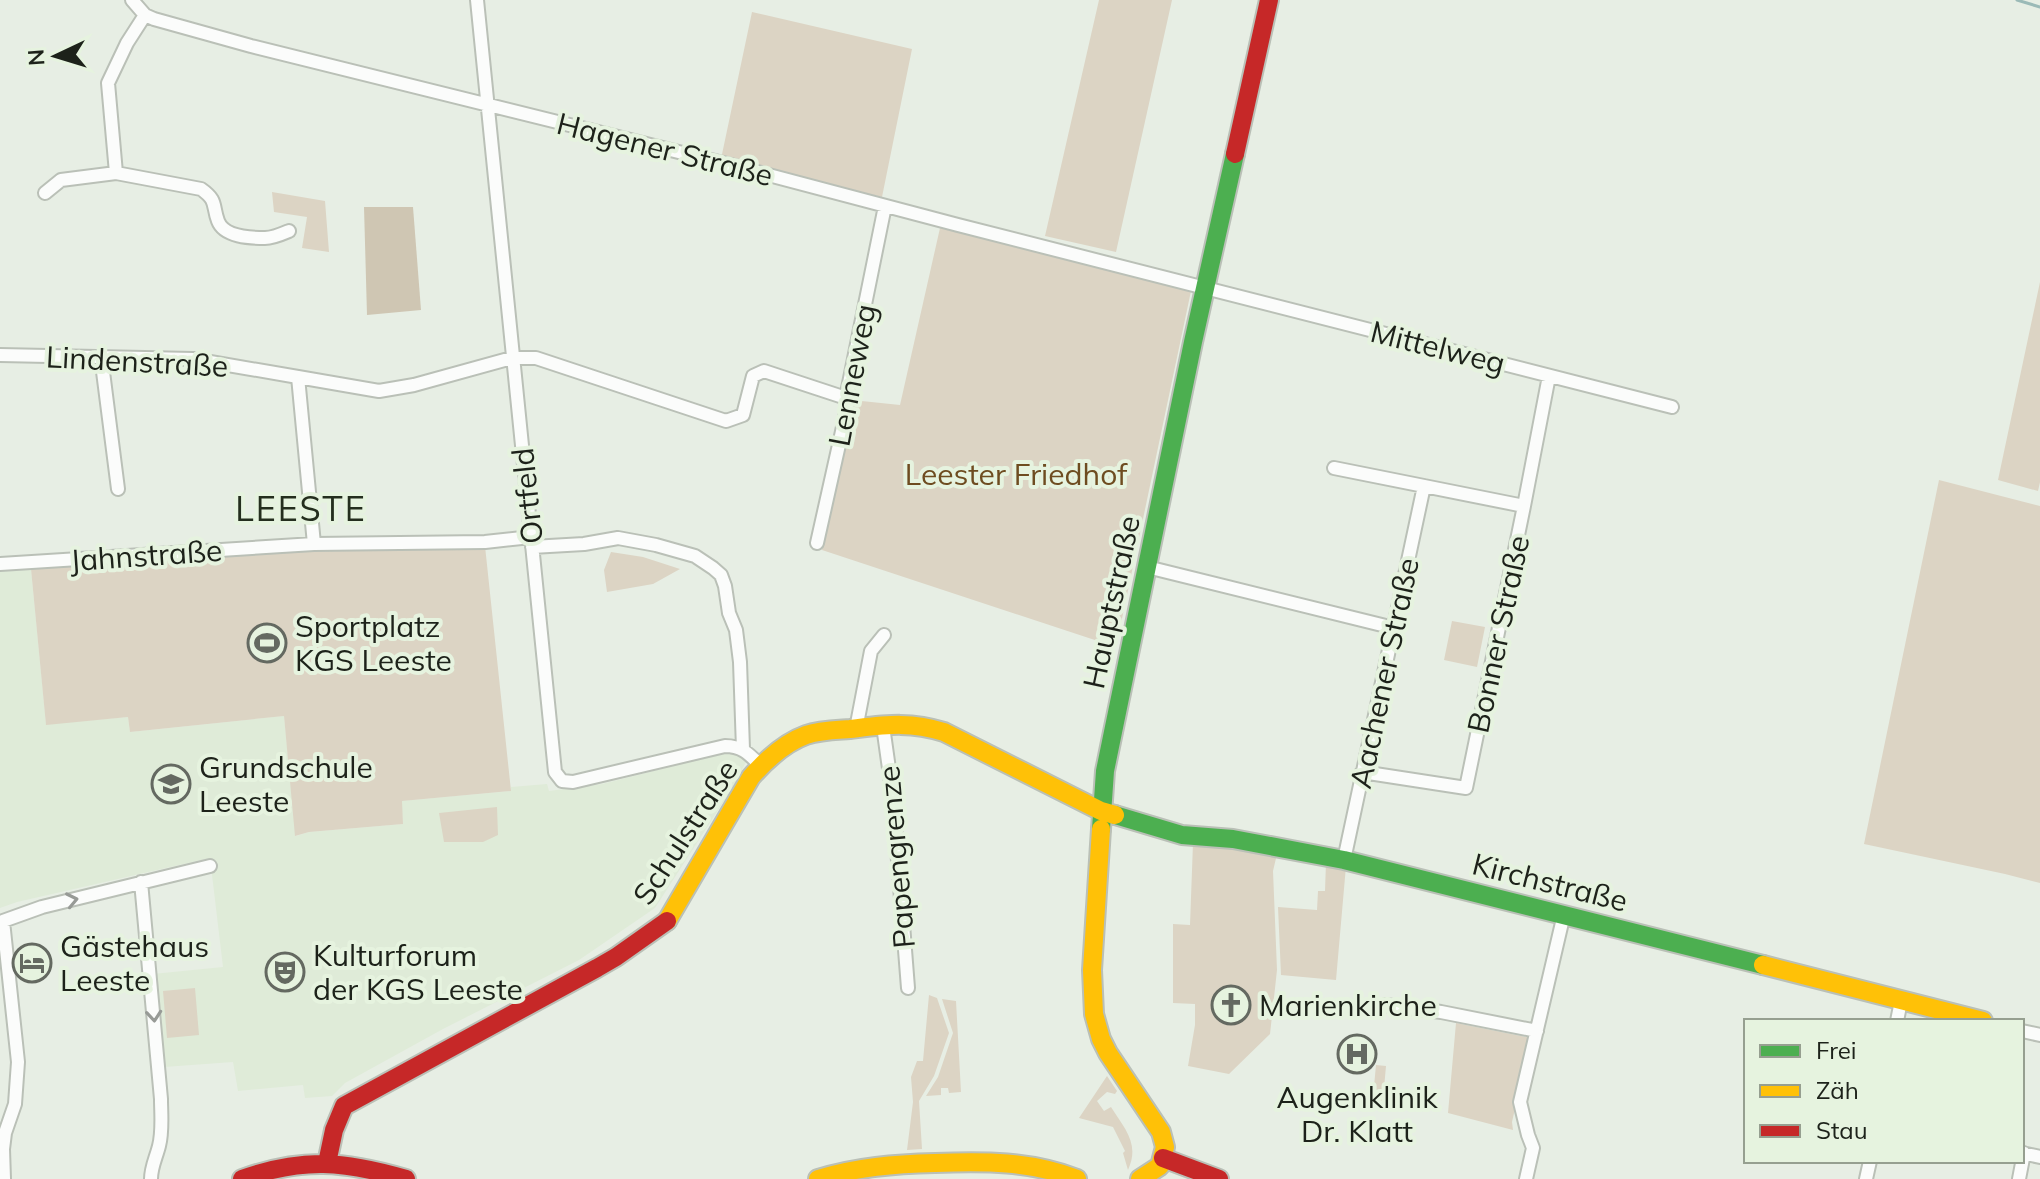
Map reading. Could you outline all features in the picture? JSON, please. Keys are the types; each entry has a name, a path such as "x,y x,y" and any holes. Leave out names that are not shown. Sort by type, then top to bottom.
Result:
{"street":[{"path":"116,173 108,83 127,43 145,15 132,0"},
{"name":"Ortfeld","path":"477,0 555,772 562,781 573,782 725,746 743,749"},
{"name":"Hauptstraße","path":"1163,1158 1165,1149 1156,1125 1101,1039 1092,1001 1101,811 1105,771 1204,287 1269,0"},
{"name":"Hagener Straße","path":"145,15 251,46 1204,287"},
{"path":"45,193 61,180 116,173 201,189 211,195 219,224 226,231 239,236 267,238 289,231"},
{"name":"Lenneweg","path":"817,543 847,409 846,398 885,206"},
{"name":"Mittelweg","path":"1204,287 1672,407"},
{"name":"Lindenstraße","path":"0,355 193,359 379,391 414,385 512,358"},
{"path":"101,356 118,489"},
{"path":"512,358 536,358 726,421 743,415 753,376 764,371 846,398"},
{"name":"Bonner Straße","path":"1362,772 1466,788 1549,376"},
{"path":"298,377 314,544"},
{"path":"1334,468 1524,506"},
{"name":"Aachener Straße","path":"1344,860 1424,486"},
{"name":"Jahnstraße","path":"0,564 314,544 584,544 618,538 656,545 695,556 721,575 736,630 743,749"},
{"path":"1147,567 1394,628"},
{"path":"856,729 871,651 884,635"},
{"name":"Schulstraße","path":"327,1163 334,1130 344,1106 597,968 668,920 751,777 789,743 807,735 856,729 907,724 928,726 1101,811"},
{"name":"Papengrenze","path":"883,726 893,797 908,988"},
{"path":"743,749 761,766"},
{"name":"Kirchstraße","path":"1101,811 1182,835 1233,839 1344,860 1975,1019"},
{"path":"4,1179 3,1149 15,1104 18,1062 3,921 42,907 210,866"},
{"path":"141,882 161,1099 159,1148 151,1167 151,1179"},
{"path":"1526,1179 1533,1148 1520,1106 1564,914"},
{"path":"1897,1019 1901,1001"},
{"path":"1385,1005 1441,1012 1537,1031"},
{"path":"1140,1179 1160,1166 1163,1158 1219,1179"},
{"path":"818,1179 847,1170 877,1166 954,1162 1012,1163 1067,1174 1077,1179"},
{"path":"242,1179 295,1163 341,1163 406,1179"}],"shaded area":[{"path":"364,207 413,207 421,310 367,315"},
{"path":"31,569 46,724 128,717 130,732 284,716 296,836 309,832 403,824 401,801 510,791 511,787 547,784 549,791 602,784 729,752 747,760 655,908 579,960 443,1029 345,1083 332,1096 305,1098 303,1085 238,1091 233,1062 164,1067 153,974 223,967 210,858 0,908 0,571"}],"green space":[{"path":"1099,0 1172,0 1116,252 1045,236"},
{"path":"752,12 912,49 882,197 721,159"},
{"path":"272,192 325,201 329,252 302,248 307,217 274,212"},
{"name":"Leester Friedhof","path":"940,228 1191,291 1116,647 822,550 852,400 900,405"},
{"path":"2040,282 2040,482 2038,491 1998,480"},
{"path":"1939,480 2040,506 2040,883 1864,844"},
{"name":"Sportplatz KGS Leeste","path":"485,546 511,791 402,801 403,824 309,832 295,836 284,716 130,732 128,717 46,725 31,569 322,549"},
{"path":"611,552 643,557 680,569 653,584 607,592 604,570"},
{"path":"1452,621 1485,627 1477,667 1444,660"},
{"path":"497,807 498,835 483,842 444,842 439,813"},
{"path":"1193,843 1232,843 1277,854 1273,871 1277,970 1270,1034 1229,1074 1188,1066 1195,1004 1173,1003 1173,924 1190,925"},
{"path":"1326,862 1346,866 1336,980 1281,975 1278,907 1317,910 1318,891 1325,891"},
{"path":"195,988 199,1035 167,1038 163,991"},
{"path":"929,995 937,998 949,1033 934,1076 919,1101 922,1149 907,1150 913,1102 911,1077 917,1061 923,1061"},
{"path":"942,999 956,1001 961,1092 949,1093 948,1088 941,1088 941,1095 926,1096 938,1077 953,1033"},
{"path":"1456,1023 1531,1038 1512,1122 1513,1130 1448,1113"},
{"path":"1376,1065 1386,1066 1383,1099 1390,1100 1389,1111 1325,1102 1326,1092 1373,1097"},
{"path":"1107,1076 1117,1091 1115,1094 1107,1092 1097,1101 1104,1111 1111,1107 1126,1130 1132,1144 1128,1170 1125,1151 1113,1127 1079,1118"}],"waterway":[{"path":"2017,0 2040,7"}],"traffic: fast":[{"path":"1101,829 1105,771 1235,154"},
{"path":"1115,815 1182,835 1233,839 1344,860 1763,965"}],"traffic: slow":[{"path":"667,921 751,777 783,747 811,733 886,725 909,725 944,732 1101,811 1115,815"},
{"path":"1101,829 1092,970 1094,1014 1108,1053 1161,1132 1165,1147 1160,1166 1140,1179"},
{"path":"1763,965 1975,1019"},
{"path":"818,1179 876,1167 971,1162 1025,1166 1077,1179"}],"traffic: jam":[{"path":"1235,154 1269,0"},
{"path":"327,1163 334,1130 344,1106 597,968 667,921"},
{"path":"1163,1158 1219,1179"},
{"path":"242,1179 285,1167 324,1164 363,1168 406,1179"}],"place":[{"name":"Sportplatz KGS Leeste","path":"267,643"},
{"name":"Grundschule Leeste","path":"171,784"},
{"name":"Gästehaus Leeste","path":"32,963"},
{"name":"Kulturforum der KGS Leeste","path":"285,972"},
{"name":"Marienkirche","path":"1231,1005"},
{"name":"Augenklinik Dr. Klatt","path":"1357,1054"}],"district":[{"name":"LEESTE","path":"301,508"}]}
